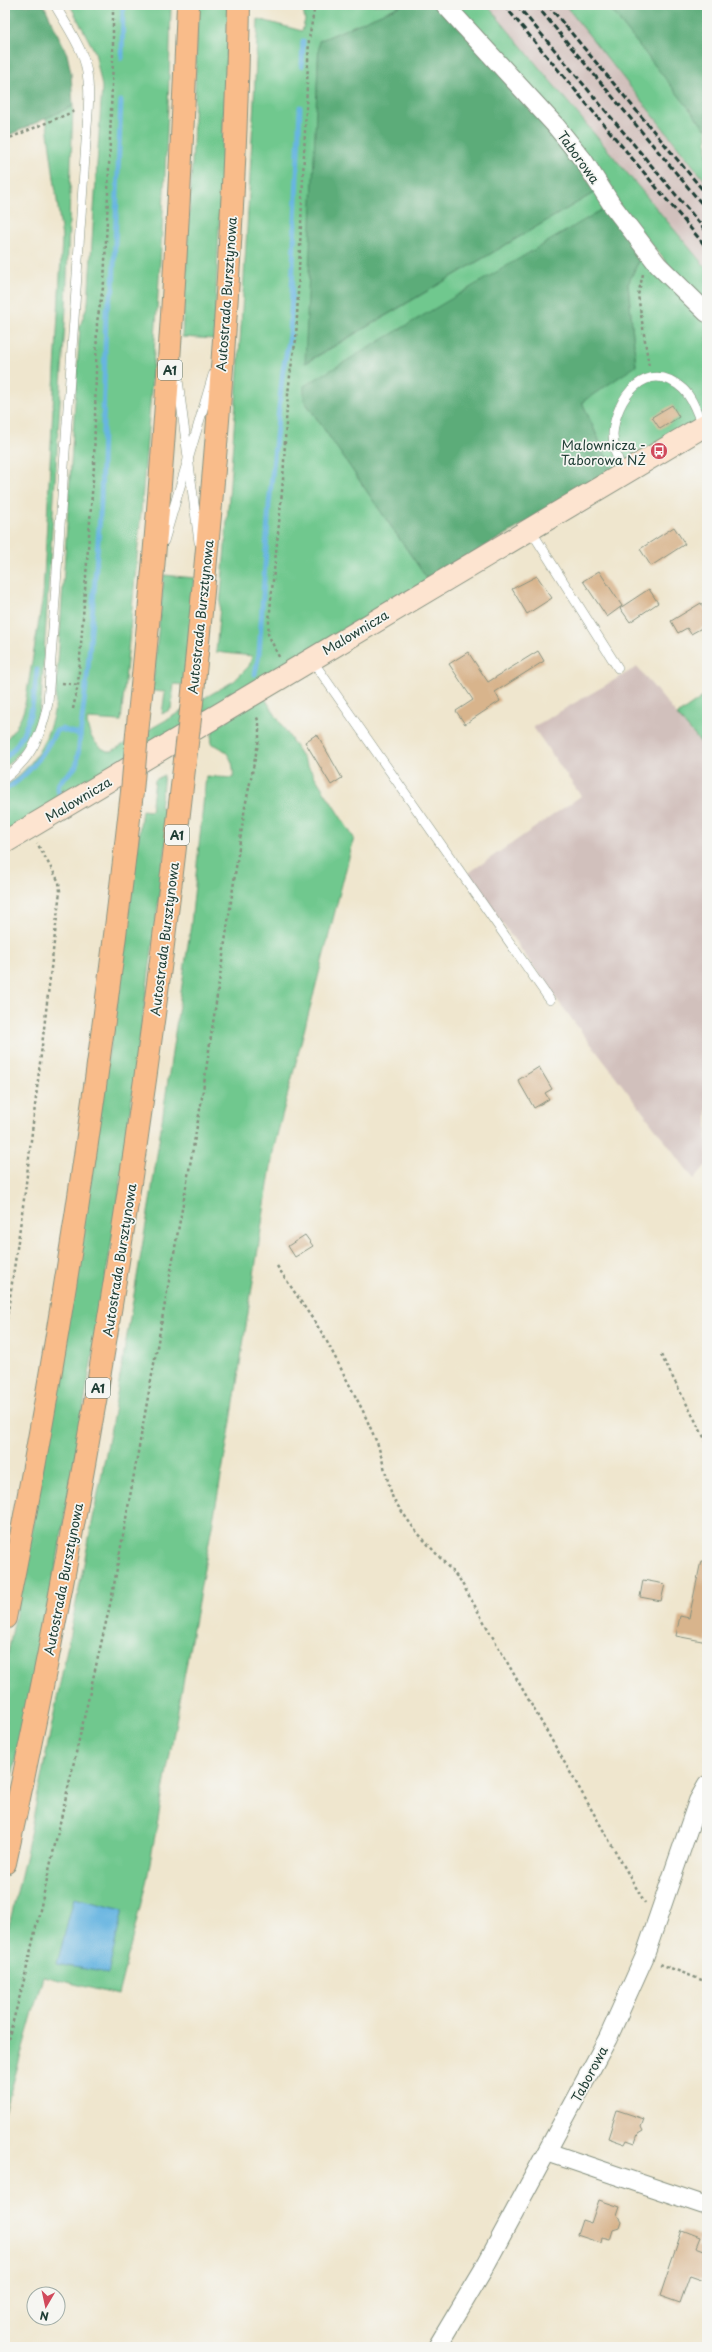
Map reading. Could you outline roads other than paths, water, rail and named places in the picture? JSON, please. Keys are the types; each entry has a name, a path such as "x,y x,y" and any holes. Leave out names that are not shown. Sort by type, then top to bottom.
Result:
{"highway":[{"name":"A1","path":"5,1618 34,1467 90,1123 132,792 154,575 172,337 188,5"},
{"name":"Autostrada Bursztynowa","path":"5,1863 38,1708 117,1281 141,1120 169,910 204,581 223,339 237,112 239,5"}],"street":[{"name":"Taborowa","path":"446,5 555,125 584,161 612,205 653,259 686,294 707,312"},
{"name":"Malownicza","path":"5,842 705,425"},
{"name":"Taborowa","path":"436,2347 483,2270 608,2038 644,1958 698,1801 707,1785"},
{"path":"547,2152 707,2206"}],"lane":[{"path":"5,778 27,756 39,737 48,703 88,105 88,88 82,55 56,5"},
{"path":"172,337 204,581"},
{"path":"154,575 223,339"},
{"path":"623,473 615,452 613,434 618,411 634,386 650,378 673,382 683,389 705,425"},
{"path":"530,528 618,668"},
{"path":"311,659 550,1000"}],"water":[{"path":"74,1898 123,1910 108,1973 57,1964"}],"waterway":[{"path":"122,58 123,5"},
{"path":"302,66 303,41"},
{"path":"59,793 57,788 58,784 73,770 77,763 88,668 101,503 106,311 113,289 121,101"},
{"path":"255,674 259,654 269,505 283,370 290,336 300,107"},
{"path":"5,758 20,739 25,729 32,706 37,670"},
{"path":"5,790 21,778 35,764 56,731 61,729 80,735"}],"railway":[{"path":"504,5 707,248"},
{"path":"517,5 707,232"},
{"path":"536,5 707,210"},
{"path":"548,5 707,195"}],"place":[{"name":"Malownicza - Taborowa NŻ","path":"659,451"}]}
